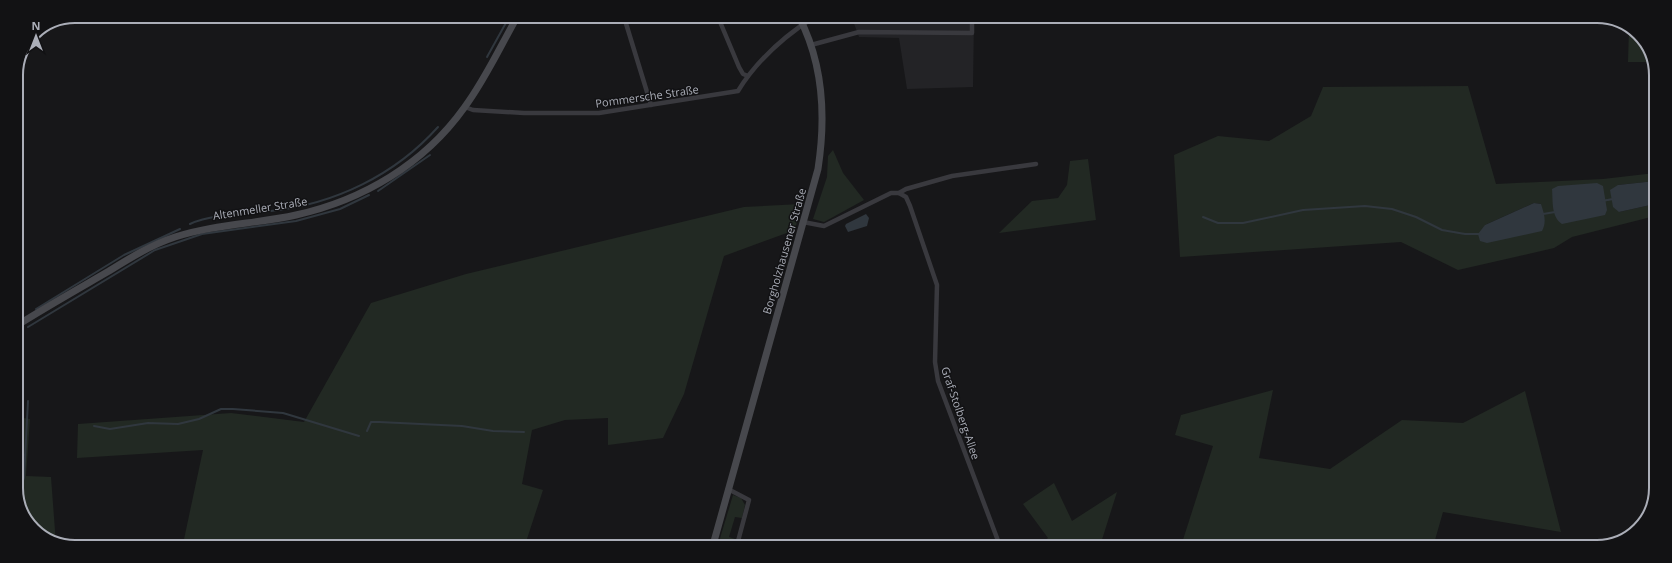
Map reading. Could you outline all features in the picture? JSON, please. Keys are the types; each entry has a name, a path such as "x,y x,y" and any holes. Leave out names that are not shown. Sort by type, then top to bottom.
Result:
{"street":[{"name":"Altenmeller Straße","path":"23,322 144,250 172,238 200,229 294,215 340,203 390,178 419,157 440,137 465,107 514,23"},
{"path":"626,23 651,104"},
{"path":"720,23 739,68 743,74 748,76"},
{"name":"Pommersche Straße","path":"465,107 473,110 524,113 599,113 738,91 748,76 768,52 806,23"},
{"path":"811,45 859,32 972,33 972,23"},
{"name":"Borgholzhausener Straße","path":"714,540 818,169 823,130 822,97 811,45 803,25"},
{"path":"804,222 824,226 885,195 899,193 906,189 952,176 1036,164"},
{"name":"Graf-Stolberg-Allee","path":"899,193 906,197 910,206 937,285 935,362 938,381 998,540"},
{"path":"728,489 749,500 738,540"}],"shaded area":[{"path":"854,23 974,23 973,87 907,89 899,38 859,37"},
{"path":"1629,34 1634,38 1642,49 1647,62 1628,62"},
{"path":"1468,86 1496,184 1603,179 1649,174 1649,182 1618,185 1619,212 1649,205 1649,218 1572,237 1554,248 1458,270 1401,242 1180,257 1174,155 1218,136 1269,141 1311,116 1323,87","holes":["1534,203 1541,204 1485,225"]},
{"path":"833,150 843,173 864,200 824,222 813,219 827,177 828,156"},
{"path":"1088,159 1096,220 999,233 1032,201 1058,198 1067,185 1070,161"},
{"path":"1649,182 1649,205 1619,212 1613,207 1610,190 1618,185"},
{"path":"1597,183 1603,186 1607,210 1605,215 1562,224 1558,221 1553,208 1552,189 1558,186"},
{"path":"1534,203 1541,204 1543,211 1545,221 1542,231 1487,243 1480,241 1478,234 1485,225"},
{"path":"801,204 795,230 724,256 684,394 663,438 608,445 608,418 565,420 532,430 522,484 543,490 527,540 184,540 203,450 77,458 78,424 231,413 304,422 371,303 466,274 744,207"},
{"path":"866,214 869,218 867,226 848,232 845,226 846,224"},
{"path":"1273,390 1259,458 1330,469 1402,420 1463,423 1525,391 1561,532 1443,512 1435,540 1183,540 1213,446 1175,435 1181,415"},
{"path":"23,418 30,419 26,476 51,477 55,536 38,525 28,511 24,498"},
{"path":"1054,483 1072,521 1117,492 1102,540 1046,540 1048,538 1023,504"},
{"path":"733,495 741,498 745,505 742,518 735,517 729,537 735,540 720,540"}],"waterway":[{"path":"487,57 506,23"},
{"path":"190,224 219,216 295,207 318,202 341,194 383,173 421,144 438,127"},
{"path":"378,191 430,155"},
{"path":"28,327 155,250 202,234 296,221 340,209 369,195"},
{"path":"1602,201 1613,199"},
{"path":"1203,217 1218,223 1243,223 1303,210 1365,206 1392,209 1416,217 1442,230 1465,234 1480,234"},
{"path":"1543,214 1555,212"},
{"path":"36,309 124,255 180,229"},
{"path":"23,480 28,401"},
{"path":"94,426 110,429 148,423 178,424 199,419 221,409 233,409 283,413 359,436"},
{"path":"367,431 371,422 379,422 462,426 493,431 524,432"}]}
